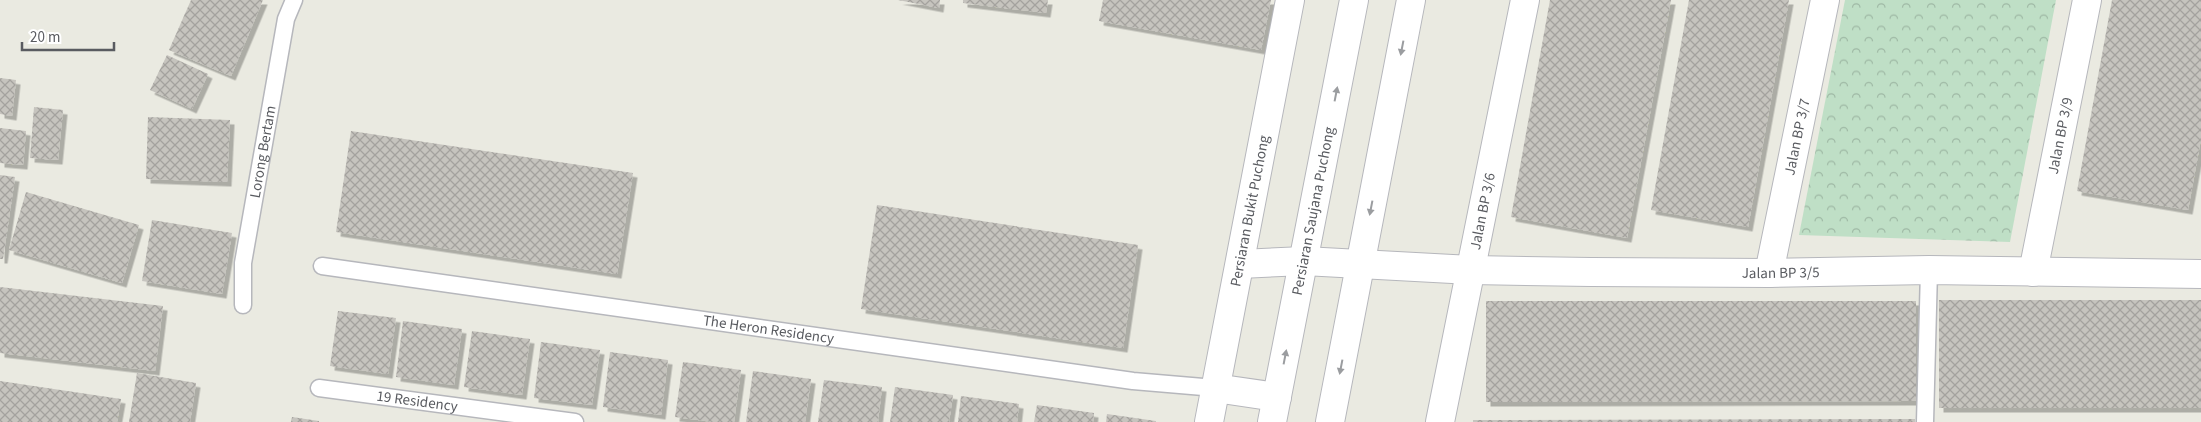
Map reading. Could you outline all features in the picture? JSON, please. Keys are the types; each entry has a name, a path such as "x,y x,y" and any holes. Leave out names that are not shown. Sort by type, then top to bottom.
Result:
{"street":[{"name":"Persiaran Bukit Puchong","path":"1209,422 1290,0"},
{"name":"Persiaran Saujana Puchong","path":"1275,410 1354,0"},
{"path":"1330,422 1411,0"},
{"name":"Jalan BP 3/6","path":"1440,422 1525,0"},
{"name":"Jalan BP 3/7","path":"1770,273 1825,0"},
{"name":"Jalan BP 3/9","path":"2033,272 2087,0"},
{"name":"Jalan BP 3/5","path":"1240,264 1304,261 1470,270 1770,273 1930,270 2201,274"},
{"path":"1216,388 1275,410"}],"lane":[{"name":"Lorong Bertam","path":"243,305 244,253 286,19 294,0"},
{"name":"The Heron Residency","path":"322,266 1132,381 1216,388"},
{"path":"1925,422 1930,270"},
{"name":"19 Residency","path":"319,388 576,422"}],"green space":[{"path":"1845,0 2056,0 2010,242 1799,235"}],"building":[{"path":"191,0 263,0 231,76 169,50"},
{"path":"898,0 940,0 939,8"},
{"path":"963,0 1048,0 1046,13 963,3"},
{"path":"1103,0 1271,0 1261,50 1099,21"},
{"path":"1550,0 1671,0 1627,238 1511,217"},
{"path":"1689,0 1789,0 1748,227 1651,210"},
{"path":"2112,0 2201,0 2201,139 2188,210 2077,191"},
{"path":"167,55 208,74 192,109 150,90"},
{"path":"0,78 16,80 12,116 0,114"},
{"path":"34,107 63,110 58,160 30,158"},
{"path":"148,117 230,120 227,182 146,179"},
{"path":"0,128 26,131 23,165 0,163"},
{"path":"351,131 633,173 617,274 336,232"},
{"path":"0,175 15,177 3,259 0,259"},
{"path":"26,192 139,225 122,283 9,250"},
{"path":"877,205 1138,245 1123,348 861,309"},
{"path":"152,220 232,233 222,294 142,281"},
{"path":"0,287 163,306 155,371 0,353"},
{"path":"1939,300 2201,300 2201,408 1939,408"},
{"path":"1486,301 1916,301 1916,401 1486,402"},
{"path":"338,311 396,318 388,374 330,366"},
{"path":"403,321 462,329 454,385 396,377"},
{"path":"472,331 530,339 522,395 464,387"},
{"path":"541,342 600,350 592,405 534,398"},
{"path":"610,352 668,360 661,415 603,407"},
{"path":"683,362 741,370 734,422 713,422 675,417"},
{"path":"753,371 811,379 805,422 746,422"},
{"path":"137,373 196,383 190,422 129,422"},
{"path":"824,380 882,387 878,422 818,422"},
{"path":"0,381 121,399 117,422 0,422"},
{"path":"895,387 953,395 949,422 890,422"},
{"path":"961,396 1019,404 1017,422 958,422"},
{"path":"1037,405 1094,413 1093,422 1034,422"},
{"path":"1107,414 1156,421 1156,422 1106,422"},
{"path":"292,417 319,421 319,422 291,422"},
{"path":"1915,419 1915,422 1473,422 1473,420"}]}
